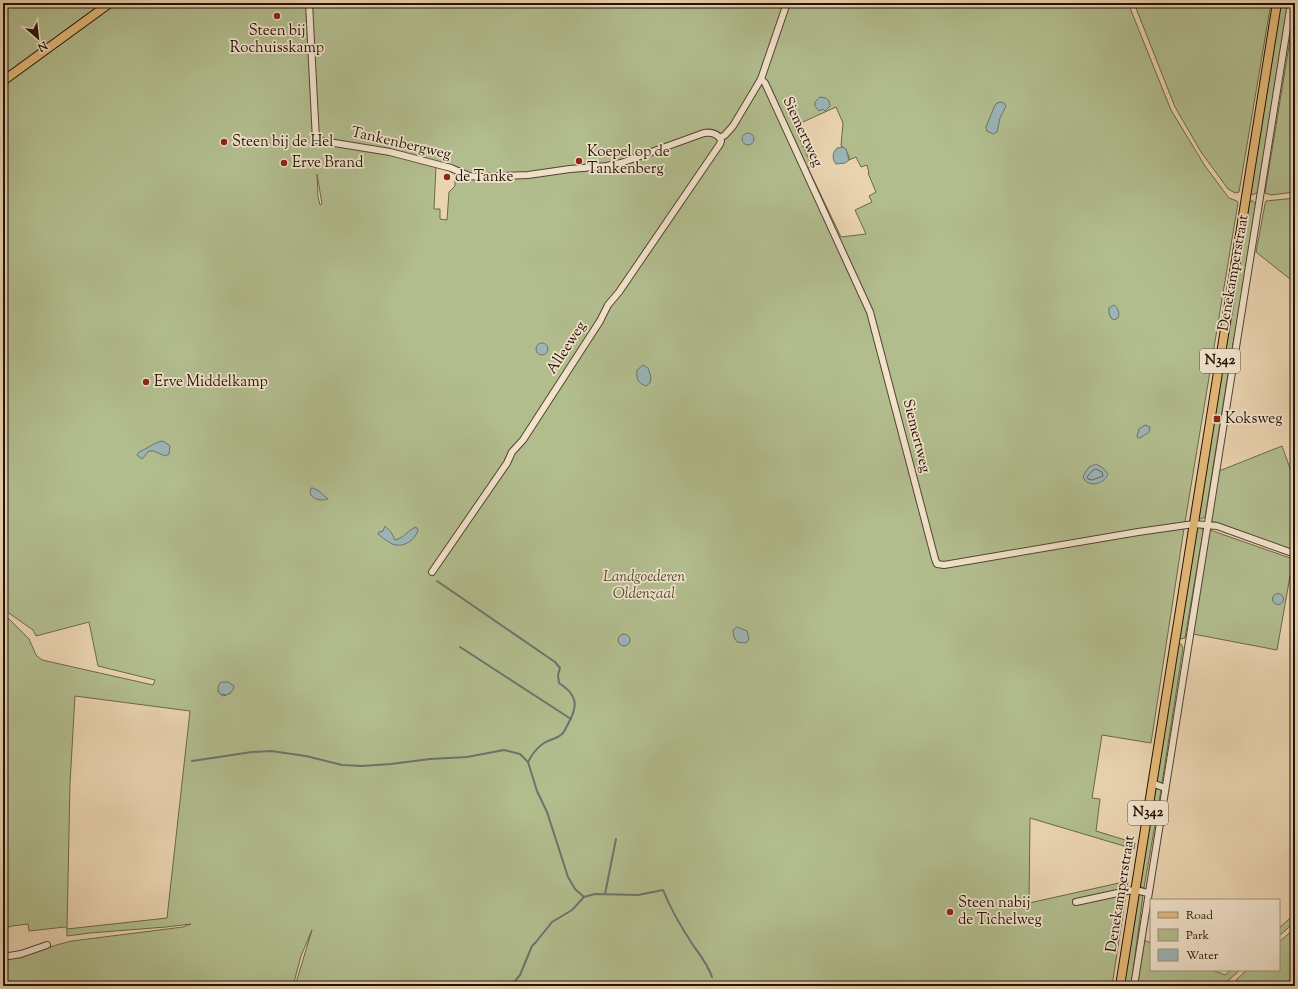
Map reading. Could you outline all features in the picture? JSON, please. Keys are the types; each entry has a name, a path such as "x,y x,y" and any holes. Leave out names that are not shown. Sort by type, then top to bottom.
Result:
{"main road":[{"path":"3,81 110,3"},
{"name":"Denekamperstraat","path":"1120,986 1277,3"}],"street":[{"name":"Tankenbergweg","path":"309,3 316,140 390,152 451,168 469,176 481,177 528,175 570,169 601,167 621,163 704,133 713,133 720,138"},
{"path":"720,138 733,126 761,79 787,3"},
{"name":"Denekamperstraat","path":"1134,986 1291,3"},
{"name":"Siemertweg","path":"761,79 768,90 870,312 936,562 939,565 944,565 1194,524"},
{"name":"Alleeweg","path":"432,572 507,463 512,452 523,440 600,322 608,305 619,292 720,144 720,138"},
{"path":"1194,524 1217,526 1295,554"},
{"path":"1175,640 1188,643"},
{"path":"1152,784 1165,788"},
{"path":"1076,902 1135,890 1148,893"},
{"path":"3,957 21,954 48,945"}],"green space":[{"name":"Landgoederen Oldenzaal","path":"3,3 1128,3 1171,110 1205,166 1229,198 1237,201 1238,203 1185,522 1151,743 1102,735 1092,798 1100,799 1096,831 1135,843 1134,849 1030,818 1029,903 1128,881 1112,986 295,986 312,930 301,956 293,986 3,986 3,960 12,959 72,941 183,927 191,924 67,936 67,929 65,927 29,931 28,924 3,929 3,613 29,639 36,655 42,660 153,685 155,680 98,666 89,622 36,636 33,630 3,609","holes":["836,107 843,123 841,146 849,156 849,160 856,157 861,167 867,165 868,173 876,192 869,196 872,202 855,210 866,234 841,237 808,168 812,166 794,126","436,166 455,173 455,186 449,192 447,220 440,219 440,209 434,209","317,174 322,204 320,205 318,197","220,683 231,693 223,696 218,692","75,696 190,711 167,918 67,929 70,783"]},
{"path":"1134,3 1271,3 1239,192 1235,193 1228,189 1201,152 1175,107"},
{"path":"1279,3 1289,3 1259,187 1258,192 1253,195 1249,192"},
{"path":"1295,9 1295,192 1271,195 1265,193"},
{"path":"1295,198 1295,283 1256,252 1266,201"},
{"path":"1253,201 1257,206 1255,223 1232,349 1205,517 1201,519 1198,517 1249,203"},
{"path":"1282,446 1295,482 1295,552 1211,521 1219,471"},
{"path":"1199,527 1203,529 1203,532 1185,638 1180,639 1178,637 1197,528"},
{"path":"1210,530 1293,559 1277,650 1193,634"},
{"path":"1178,644 1181,644 1183,648 1162,783 1156,781"},
{"path":"1156,788 1161,790 1144,888 1139,886 1154,789"},
{"path":"1138,894 1143,895 1131,986 1123,986"},
{"path":"1295,914 1295,922 1280,935 1280,927"},
{"path":"1295,928 1295,986 1248,986 1236,980 1246,971 1280,971 1280,941"},
{"path":"1144,940 1150,943 1150,971 1215,971 1225,975 1230,971 1239,971 1222,986 1137,986"}],"water":[{"path":"820,97 826,98 829,101 830,106 825,111 823,109 819,111 815,106 815,102"},
{"path":"1001,102 1006,106 1000,118 997,132 993,134 987,131 986,127 995,105"},
{"path":"746,133 750,133 754,139 750,145 746,145 742,141 742,137"},
{"path":"843,147 846,149 849,160 845,163 836,164 833,154 837,148"},
{"path":"1114,305 1118,309 1119,314 1118,318 1114,320 1111,318 1109,308"},
{"path":"544,343 547,344 547,354 540,355 537,354 536,347 537,344"},
{"path":"643,365 648,368 651,377 650,383 646,386 639,382 637,376 637,370"},
{"path":"1145,425 1150,427 1149,432 1138,438 1137,436 1139,429"},
{"path":"163,441 170,446 169,454 165,456 154,451 149,451 142,459 137,455 139,452"},
{"path":"1096,464 1103,468 1108,474 1103,480 1096,484 1088,483 1083,476 1089,467"},
{"path":"311,488 319,491 328,499 320,500 314,498 310,494"},
{"path":"385,526 391,532 395,540 401,538 416,527 418,530 414,538 406,544 397,545 378,534 379,532 383,531"},
{"path":"1276,594 1280,594 1282,595 1282,603 1276,604 1273,601 1273,597"},
{"path":"737,627 747,631 749,639 746,643 737,642 734,637 733,630"},
{"path":"624,634 628,636 630,640 628,644 624,646 620,644 618,640 620,636"},
{"path":"228,682 234,686 233,690 227,695 220,694 218,691 220,683"}],"waterway":[{"path":"437,581 555,662 560,668 558,675 559,683 569,691 574,700 575,705 572,716 563,733 559,737 541,745 534,752 528,762 537,791 547,812 568,877 575,889 584,897"},
{"path":"460,647 571,719"},
{"path":"192,761 252,752 271,751 306,756 342,765 362,766 467,757 504,750 520,754 528,762"},
{"path":"605,894 616,839"},
{"path":"511,986 520,975 532,946 552,922 572,910 584,897 595,894 638,895 663,890 676,918 706,964 712,977"},
{"path":"714,982 717,986"}],"place":[{"name":"Steen bij Rochuisskamp","path":"277,16"},
{"name":"Steen bij de Hel","path":"224,142"},
{"name":"Koepel op de Tankenberg","path":"579,161"},
{"name":"Erve Brand","path":"284,163"},
{"name":"de Tanke","path":"447,177"},
{"name":"Erve Middelkamp","path":"146,382"},
{"name":"Koksweg","path":"1217,419"},
{"name":"Steen nabij de Tichelweg","path":"950,912"}]}
